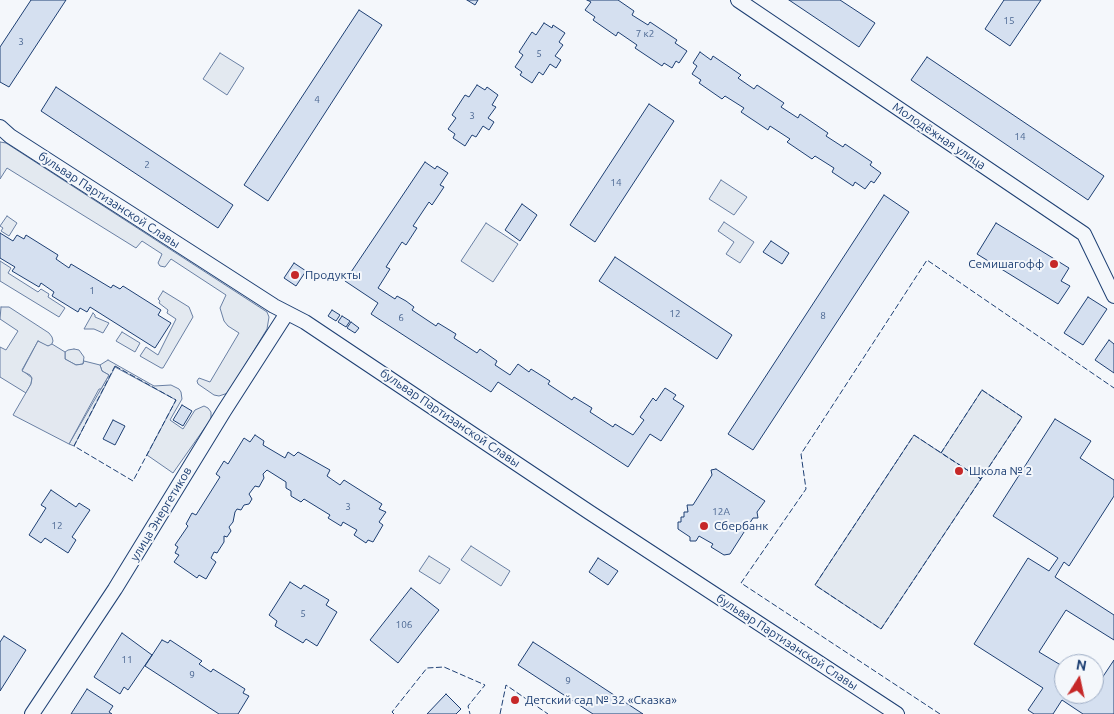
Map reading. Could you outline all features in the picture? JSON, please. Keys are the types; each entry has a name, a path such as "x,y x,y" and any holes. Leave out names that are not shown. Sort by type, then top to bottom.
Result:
{"street":[{"name":"Молодёжная улица","path":"738,0 1084,234 1114,296"},
{"name":"бульвар Партизанской Славы","path":"0,127 10,136 274,306 305,322 897,714"},
{"name":"улица Энергетиков","path":"32,714 115,589 287,312"}],"shaded area":[{"path":"220,53 244,68 227,95 203,79"},
{"path":"0,142 6,143 267,312 269,317 267,329 228,393 219,396 214,395 198,384 197,381 199,378 210,382 239,333 224,321 220,308 226,295 171,259 165,267 160,266 158,263 162,254 142,241 136,248 7,168 0,179"},
{"path":"721,180 747,197 734,215 709,199"},
{"path":"7,216 17,223 9,236 1,231 3,228 0,226"},
{"path":"724,222 754,242 740,263 726,254 734,242 718,231"},
{"path":"486,223 518,244 493,282 461,261"},
{"path":"0,261 11,268 8,273 38,292 41,289 49,294 48,297 65,308 59,317 0,281"},
{"path":"163,291 189,307 193,317 163,368 161,368 140,356 146,347 158,355 176,319 167,313 168,310 159,303 158,299"},
{"path":"1,307 9,307 49,333 52,337 51,346 46,346 38,341 22,370 32,378 26,393 0,377 0,347 6,350 18,331 0,319"},
{"path":"93,313 95,317 109,323 103,333 94,329 84,329"},
{"path":"122,332 140,343 135,352 116,341"},
{"path":"38,341 48,346 52,344 65,352 65,359 76,365 83,364 84,361 100,365 102,371 109,375 101,389 99,389 69,444 13,415 31,384 32,378 30,375 22,371"},
{"path":"74,349 79,350 84,357 83,364 76,365 65,359 65,352"},
{"path":"108,360 154,386 171,385 179,389 182,399 170,420 183,429 195,410 204,406 211,412 211,419 173,473 147,455 176,400 115,367 74,446 69,444 109,375 102,371 100,365"},
{"path":"982,390 1022,417 881,629 815,585 914,435 941,453"},
{"path":"471,546 510,571 501,586 461,560"},
{"path":"429,556 450,569 440,584 419,571"}],"building":[{"path":"31,0 66,0 9,87 0,82 0,47"},
{"path":"467,0 478,0 475,5"},
{"path":"587,0 618,0 634,11 632,15 648,25 650,22 677,40 675,43 687,51 679,63 676,61 672,68 664,63 662,66 635,48 637,45 618,32 616,36 593,20 595,17 585,10 591,2"},
{"path":"789,0 840,0 875,23 859,47"},
{"path":"1004,0 1041,0 1010,46 985,29"},
{"path":"359,10 382,25 268,201 244,185"},
{"path":"544,23 552,28 553,25 565,33 559,42 563,45 555,56 561,60 556,68 550,64 543,75 539,72 532,83 520,75 522,72 515,67 523,55 519,52 532,32 536,35"},
{"path":"700,52 711,60 713,56 741,75 738,78 754,89 757,85 784,103 781,107 798,118 800,114 828,133 826,136 843,147 845,144 872,162 870,165 881,173 874,183 871,181 865,189 855,182 853,186 832,172 834,168 815,156 812,159 787,142 790,139 770,126 768,130 741,112 744,108 725,96 722,99 699,83 701,80 692,74 697,66 693,63"},
{"path":"927,57 1104,176 1088,200 911,80"},
{"path":"477,85 485,90 487,87 498,95 492,105 496,107 488,118 494,122 489,130 483,126 476,137 472,135 465,146 453,138 455,134 448,129 456,118 452,115 465,95 469,97"},
{"path":"56,87 233,205 218,228 41,111"},
{"path":"649,104 674,121 595,242 570,225"},
{"path":"425,162 435,169 437,166 448,173 440,185 444,187 432,205 429,202 413,226 417,228 406,245 402,242 386,267 390,269 378,288 395,299 397,296 406,301 414,307 412,310 436,326 438,323 456,334 454,338 477,353 480,349 497,361 495,365 510,375 518,364 529,372 531,369 550,381 548,384 572,400 574,397 592,408 590,412 613,427 615,424 633,435 644,420 640,417 653,398 656,401 665,388 676,395 673,399 684,406 661,441 650,434 628,467 498,382 491,392 371,314 378,303 345,281"},
{"path":"884,195 909,212 753,450 728,434"},
{"path":"522,204 537,215 520,241 505,230"},
{"path":"996,223 1069,268 1061,281 1070,286 1058,304 977,254"},
{"path":"0,233 13,241 17,235 24,239 26,235 58,255 56,259 69,268 71,264 111,288 113,285 120,289 123,286 161,310 158,315 171,323 155,348 90,307 87,312 80,308 78,312 52,296 54,292 41,283 39,287 12,271 15,267 0,258"},
{"path":"771,241 789,253 782,264 763,252"},
{"path":"615,257 732,335 717,359 599,281"},
{"name":"Продукты","path":"294,263 306,271 296,286 284,278"},
{"path":"1088,297 1107,309 1083,345 1064,333"},
{"path":"332,310 340,315 336,321 328,316"},
{"path":"342,316 350,321 346,327 338,322"},
{"path":"351,322 359,328 355,333 347,328"},
{"path":"1109,340 1114,344 1114,373 1095,360"},
{"path":"182,405 192,411 183,426 173,420"},
{"path":"1055,419 1091,441 1080,458 1114,480 1114,496 1069,566 1064,562 1055,577 1114,615 1114,640 1066,610 1039,652 1054,661 1054,704 1059,704 1053,714 1034,714 1028,710 1043,688 974,644 1028,558 1049,571 1058,558 993,516"},
{"path":"113,420 125,426 115,445 103,439"},
{"path":"255,435 264,441 263,445 285,458 288,452 294,456 298,452 330,470 327,476 340,485 344,480 382,504 379,509 386,512 379,522 383,525 373,542 368,540 366,543 354,535 357,530 343,522 341,526 328,518 330,515 304,499 301,502 291,496 291,491 286,488 286,482 267,470 263,474 264,478 259,487 255,486 249,494 252,499 249,504 244,505 241,510 237,509 235,512 233,522 229,527 231,531 227,537 224,536 224,542 217,553 214,552 211,558 216,562 206,579 199,575 197,578 174,562 179,555 175,553 178,547 175,545 188,526 186,524 192,513 196,515 220,477 216,474 224,461 228,464 244,438 250,442"},
{"path":"716,469 765,501 757,512 758,518 753,518 730,554 724,555 711,547 713,544 699,536 696,541 690,541 690,537 678,529 678,522 681,522 681,517 684,517 684,512 688,512 687,505 693,505 712,475 711,470"},
{"path":"51,490 76,507 79,503 90,510 72,537 76,540 68,553 45,538 41,543 29,535 46,508 41,505"},
{"path":"598,558 618,571 608,585 589,572"},
{"path":"290,582 301,589 304,585 329,600 326,605 337,612 317,646 306,639 303,643 275,626 277,621 269,615"},
{"path":"411,588 439,610 398,663 370,640"},
{"path":"122,633 152,655 128,690 124,687 120,694 94,677"},
{"path":"4,636 26,650 0,691 0,642"},
{"path":"162,640 168,643 170,640 202,661 199,664 211,672 213,669 245,689 243,693 249,696 238,714 219,714 145,666"},
{"path":"533,642 643,714 593,714 518,665"},
{"path":"1114,660 1114,714 1083,714 1068,704 1104,704 1104,675"},
{"path":"87,689 113,706 109,712 112,714 71,714"},
{"path":"446,694 461,709 456,714 427,714"}],"fence":[{"path":"940,714 741,583 806,489 801,454 927,260 1114,388"},
{"path":"115,366 176,400 133,481 74,446 115,366"},
{"path":"982,390 1022,417 981,479 941,453 982,390"},
{"path":"914,435 981,479 881,629 815,585 914,435"},
{"path":"394,714 392,712 427,668 444,667 485,685 468,706 470,714"},
{"path":"500,714 506,685 548,714"}],"place":[{"name":"Семишагофф","path":"1054,264"},
{"name":"Продукты","path":"295,275"},
{"name":"Школа № 2","path":"959,471"},
{"name":"Сбербанк","path":"704,526"},
{"name":"Детский сад № 32 «Сказка»","path":"515,700"}]}
